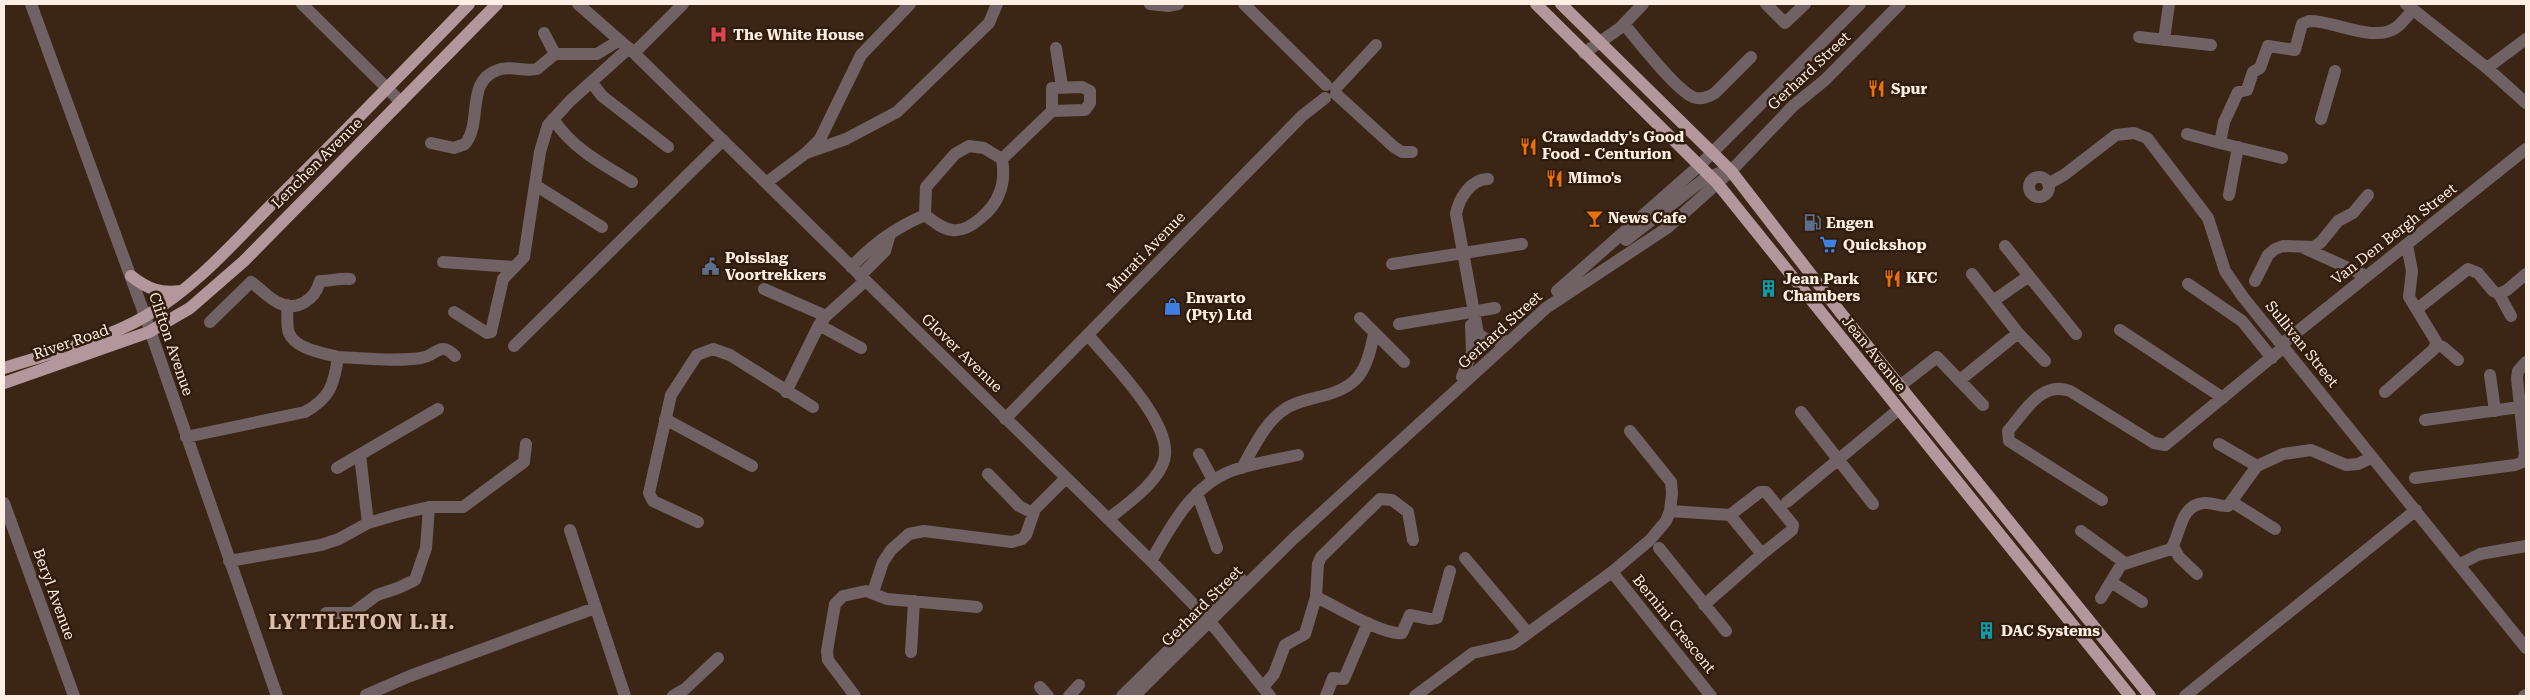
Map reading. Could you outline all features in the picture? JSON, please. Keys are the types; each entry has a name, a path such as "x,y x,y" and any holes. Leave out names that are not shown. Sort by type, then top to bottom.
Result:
{"main road":[{"name":"Lenchen Avenue","path":"145,316 184,290 221,258 469,4"},
{"name":"Lenchen Avenue","path":"149,332 190,308 232,272 497,4"},
{"name":"Jean Avenue","path":"1536,4 1714,180 2130,696"},
{"name":"Jean Avenue","path":"1561,4 1731,171 1851,324 2150,696"},
{"path":"131,276 148,289 157,291 184,290"},
{"name":"River Road","path":"4,368 114,331 145,316"},
{"path":"1851,324 1849,332 1852,338 1912,414 1915,420 1916,431"},
{"name":"River Road","path":"4,383 149,332"}],"street":[{"name":"Clifton Avenue","path":"31,4 131,276 229,561 278,696"},
{"path":"302,4 401,102"},
{"name":"Glover Avenue","path":"578,4 626,46 723,140 1151,561 1206,618 1267,693"},
{"name":"Glover Avenue","path":"589,4 626,46"},
{"path":"454,312 490,334 503,280 524,257 543,138 553,119 592,83 626,46 683,4"},
{"path":"766,183 806,153 824,133 861,55 910,4"},
{"path":"806,153 846,139 897,112 989,23 997,4"},
{"path":"1150,4 1168,6 1178,4"},
{"path":"1244,4 1330,92 1394,147 1402,152 1412,152"},
{"path":"1584,53 1624,24 1643,4"},
{"path":"1766,4 1785,23 1805,4"},
{"name":"Gerhard Street","path":"1122,696 1462,377 1713,153 1860,4"},
{"name":"Gerhard Street","path":"1134,696 1206,618 1546,308 1668,228 1714,180 1731,171 1793,106 1831,74 1900,4"},
{"path":"2164,40 2169,4"},
{"path":"2220,142 2224,122 2238,92 2247,90 2253,72 2260,68 2268,46 2295,50 2302,24 2309,21 2362,32 2388,31 2396,28 2409,7 2487,68 2526,103"},
{"path":"1624,24 1672,79 1689,95 1696,98 1710,96 1715,93 1752,57"},
{"path":"544,33 555,54"},
{"path":"2139,37 2211,46"},
{"path":"2487,68 2526,39"},
{"name":"Murati Avenue","path":"1006,419 1310,109 1330,92 1376,45"},
{"path":"431,143 454,148 465,144 474,126 478,88 488,74 502,68 537,69 555,54 597,54 626,46"},
{"path":"1056,48 1062,86"},
{"path":"2321,119 2335,71"},
{"path":"592,83 602,96 668,148"},
{"path":"1002,160 1052,111 1080,112 1089,106 1090,91 1082,88 1062,86 1052,88 1050,91 1052,111"},
{"path":"553,119 564,135 580,150 632,182"},
{"name":"Sullivan Street","path":"2048,184 2064,175 2116,135 2134,133 2147,138 2208,218 2225,271 2231,280 2371,458 2416,510 2526,648"},
{"path":"2187,134 2282,158"},
{"path":"514,346 723,140"},
{"path":"969,146 984,148 1002,160 1004,170 999,196 975,222 960,230 952,230 941,226 925,215 926,187 961,149 969,146"},
{"path":"2229,195 2238,147"},
{"name":"Van Den Bergh Street","path":"2102,500 2009,441 2008,431 2042,392 2058,387 2070,391 2154,443 2165,445 2272,358 2283,346 2366,276 2526,149"},
{"path":"1462,377 1471,359 1475,336 1456,214 1458,205 1476,180 1488,179"},
{"path":"1598,256 1628,239 1714,180"},
{"path":"535,184 602,227"},
{"path":"2255,281 2268,255 2275,248 2283,246 2314,247 2321,242 2338,221 2352,213 2368,195"},
{"path":"786,392 823,320 858,274 885,251 890,234 899,226 925,215"},
{"path":"1392,264 1522,244"},
{"path":"2406,244 2412,271 2409,297 2436,341 2436,346"},
{"path":"2005,246 2076,334"},
{"path":"2303,248 2366,276"},
{"path":"443,262 514,267"},
{"path":"2417,309 2468,269 2478,273 2493,291 2499,294 2511,316"},
{"path":"1972,274 2018,333 2044,361"},
{"path":"2499,294 2507,290 2526,274"},
{"path":"1993,300 2029,276"},
{"path":"210,322 251,282 279,303 288,305 305,303 317,291 320,280 334,282 342,278 350,279"},
{"path":"2188,284 2242,321 2272,358"},
{"path":"764,289 823,320 860,348"},
{"path":"288,305 288,329 295,342 319,352 338,356 400,360 426,358 443,348 448,349 455,356"},
{"path":"1399,324 1471,309 1494,308"},
{"path":"1360,318 1404,362"},
{"path":"2120,330 2223,398"},
{"path":"1960,380 2018,333"},
{"path":"1242,468 1262,434 1285,409 1298,402 1335,393 1356,380 1367,364 1374,334"},
{"path":"1088,335 1139,396 1161,431 1166,455 1154,479 1108,520"},
{"path":"1475,336 1503,340"},
{"path":"2436,346 2443,347 2458,360"},
{"path":"2386,392 2436,346"},
{"path":"698,522 653,502 650,496 664,418 670,396 681,376 697,355 714,349 730,355 786,392 813,407"},
{"path":"186,437 304,412 320,403 328,395 338,356"},
{"path":"1901,385 1937,357 1983,406"},
{"path":"2415,478 2520,464 2525,454 2524,420 2520,407 2517,374 2526,362"},
{"path":"2490,375 2495,410"},
{"path":"2425,420 2520,407"},
{"path":"337,468 438,409"},
{"path":"1787,502 1837,458 1898,410"},
{"path":"1801,412 1873,504"},
{"path":"664,418 752,466"},
{"name":"Bernini Crescent","path":"1415,696 1465,657 1480,650 1513,644 1612,572 1650,540 1666,521 1670,511 1671,482 1630,431"},
{"path":"229,561 321,545 339,539 368,523 429,507 456,508 468,504 524,462 526,444"},
{"path":"2219,444 2257,466"},
{"path":"2101,598 2118,569 2125,563 2165,552 2173,546 2183,517 2193,506 2207,503 2221,507 2232,502 2257,466 2298,451 2311,450 2346,466 2358,464 2371,458"},
{"path":"1199,454 1213,480"},
{"path":"360,455 368,523"},
{"path":"1151,561 1170,527 1197,494 1213,480 1242,468 1298,455"},
{"path":"988,474 1019,506 1033,513"},
{"path":"873,592 883,562 891,550 909,534 924,531 1012,542 1022,540 1026,535 1033,513 1066,478"},
{"path":"1670,511 1730,515 1760,492 1769,494 1793,525 1792,530 1704,605"},
{"path":"1197,494 1217,548"},
{"path":"1267,693 1285,645 1305,634 1316,597 1318,564 1321,557 1380,499 1392,500 1408,512 1413,540"},
{"path":"2232,502 2275,529"},
{"name":"Beryl Avenue","path":"4,503 74,696"},
{"path":"326,613 353,613 377,595 415,580 426,548 429,507"},
{"path":"2185,696 2416,510"},
{"path":"1730,515 1762,554"},
{"path":"570,530 625,696"},
{"path":"2081,531 2125,563"},
{"path":"2173,546 2179,557 2197,574"},
{"path":"2460,564 2480,554 2526,546"},
{"path":"1658,548 1726,631"},
{"path":"1465,558 1528,633"},
{"path":"1316,597 1368,623 1397,634 1404,630 1410,615 1430,619 1437,618 1450,571"},
{"name":"Bernini Crescent","path":"1612,572 1711,696"},
{"path":"2111,582 2142,602"},
{"path":"855,696 828,660 827,651 835,604 844,596 860,592 873,592 887,599 977,607"},
{"path":"911,652 914,601"},
{"path":"366,695 410,676 595,608"},
{"path":"1326,696 1333,678 1344,680 1368,623"},
{"path":"672,696 685,689 718,658"},
{"path":"1069,696 1079,685"}],"place":[{"name":"The White House","path":"719,35"},
{"name":"Spur","path":"1877,89"},
{"name":"Crawdaddy's Good Food - Centurion","path":"1528,146"},
{"name":"Mimo's","path":"1554,178"},
{"name":"News Cafe","path":"1594,218"},
{"name":"Engen","path":"1812,223"},
{"name":"Quickshop","path":"1829,245"},
{"name":"Polsslag Voortrekkers","path":"711,267"},
{"name":"KFC","path":"1892,278"},
{"name":"Jean Park Chambers","path":"1769,288"},
{"name":"Envarto (Pty) Ltd","path":"1172,307"},
{"name":"DAC Systems","path":"1987,631"}],"district":[{"name":"LYTTLETON L.H.","path":"362,622"}]}
